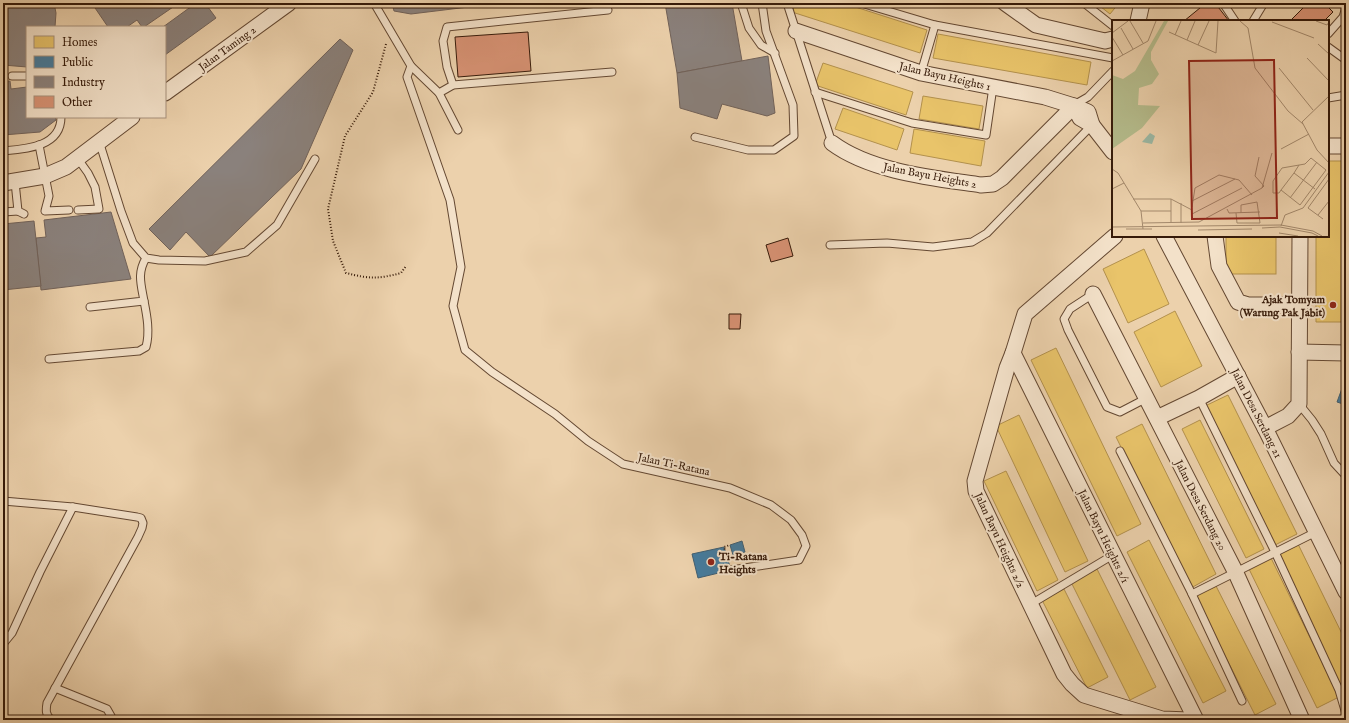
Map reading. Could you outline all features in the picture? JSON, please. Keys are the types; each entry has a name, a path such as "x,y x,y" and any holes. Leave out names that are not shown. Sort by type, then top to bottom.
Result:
{"street":[{"name":"Jalan Taming 2","path":"166,92 289,3"},
{"path":"1005,3 1036,25 1105,41 1112,38"},
{"path":"1138,20 1142,3"},
{"name":"Jalan Bayu Heights 1","path":"796,31 921,73 1045,97 1074,106 1088,112 1092,125 1112,151"},
{"name":"Jalan Bayu Heights 2","path":"832,143 849,154 901,172 981,185 993,184 1002,178 1074,106"},
{"path":"9,182 45,176 66,166 78,159 99,141 131,118"},
{"path":"1329,146 1346,146"},
{"name":"Jalan Bayu Heights 2/2","path":"1114,237 1025,314 1007,368 975,481 976,491 1064,674 1072,684 1084,695 1162,719 1189,720"},
{"name":"Jalan Desa Serdang 21","path":"1165,237 1265,428 1346,592"},
{"path":"1215,237 1219,266 1238,302 1248,305 1300,304"},
{"path":"1265,428 1288,416 1299,404 1300,237"},
{"name":"Jalan Desa Serdang 20","path":"1093,294 1235,571 1302,720"},
{"name":"Jalan Bayu Heights 2/1","path":"1013,352 1196,720"},
{"path":"1299,352 1346,353"},
{"path":"1157,418 1199,398 1238,376"}],"lane":[{"path":"374,3 411,66 439,93 458,130"},
{"path":"741,3 749,28 762,45 775,53"},
{"path":"695,137 748,150 774,150 794,136 793,105 766,31 762,3"},
{"path":"787,3 832,143"},
{"path":"861,3 935,25 1112,58"},
{"path":"1084,3 1112,25"},
{"path":"1223,3 1234,20"},
{"path":"1254,20 1264,3"},
{"path":"1329,33 1343,17 1346,7"},
{"path":"453,85 447,67 443,41 448,27 608,10"},
{"path":"921,73 935,25"},
{"path":"1329,48 1346,60"},
{"name":"Jalan Ti-Ratana","path":"411,66 407,77 450,200 461,267 453,306 465,350 492,372 555,414 588,441 623,464 730,488 771,505 791,520 802,535 806,546 799,560 731,570"},
{"path":"439,93 453,85 612,72"},
{"path":"1074,106 1088,97 1112,72"},
{"path":"12,76 26,76"},
{"path":"815,92 912,123 986,135 993,88"},
{"path":"1329,98 1346,95"},
{"path":"3,151 39,145 52,139 62,125 62,118"},
{"path":"830,245 887,243 933,247 972,242 987,233 1092,125"},
{"path":"99,141 121,211 133,243 146,258 159,260 205,261 246,252 277,225 315,159"},
{"path":"39,145 49,196 45,210 69,210"},
{"path":"78,159 88,173 95,188 99,208 78,210"},
{"path":"3,212 21,213 9,182"},
{"path":"49,359 138,351 146,347 148,339 147,321 140,279 141,266 146,258"},
{"path":"1093,294 1070,309 1064,319 1071,337 1107,407 1120,412 1147,398"},
{"path":"90,306 144,301"},
{"path":"1199,398 1275,552 1339,690 1346,714"},
{"path":"1299,404 1322,434 1334,463 1346,476"},
{"path":"1120,451 1192,594 1242,701"},
{"path":"3,501 73,507 138,517 141,518 143,523 142,528 47,703 46,712 52,720"},
{"path":"3,644 12,633 40,572 73,507"},
{"path":"1192,594 1235,571 1316,532"},
{"path":"1031,604 1114,555"},
{"path":"55,688 107,709 111,716 110,720"}],"path":[{"path":"391,31 382,56 373,92 345,136 328,209 333,241 346,273 364,278 381,278 401,273 406,266"},
{"path":"730,545 724,547 731,570"}],"building: Homes":[{"path":"795,3 843,3 927,30 920,53 792,12"},
{"path":"1096,3 1119,3 1110,14"},
{"path":"938,34 1091,62 1087,85 933,58"},
{"path":"823,63 913,92 906,115 815,85"},
{"path":"923,96 983,106 979,129 919,119"},
{"path":"843,108 904,129 897,150 835,129"},
{"path":"914,129 985,141 981,166 910,153"},
{"path":"1329,161 1346,161 1346,322 1316,322 1316,237 1329,237"},
{"path":"1226,237 1276,237 1276,274 1226,274"},
{"path":"1144,249 1169,304 1128,323 1103,269"},
{"path":"1175,311 1202,366 1161,387 1134,332"},
{"path":"1056,348 1141,524 1117,536 1031,360"},
{"path":"1228,395 1297,534 1275,545 1205,406"},
{"path":"1019,415 1088,561 1065,572 996,426"},
{"path":"1200,420 1264,549 1246,558 1182,429"},
{"path":"1142,424 1216,574 1191,588 1116,437"},
{"path":"1006,471 1058,580 1037,591 984,481"},
{"path":"1149,540 1226,691 1203,703 1127,552"},
{"path":"1298,544 1346,642 1346,696 1277,554"},
{"path":"1271,558 1339,697 1317,708 1249,569"},
{"path":"1097,569 1156,687 1130,700 1071,582"},
{"path":"1216,586 1276,704 1255,715 1195,596"},
{"path":"1064,589 1108,677 1087,688 1042,600"}],"building: Public":[{"path":"1344,383 1346,384 1346,405 1337,402"},
{"path":"742,541 745,552 733,555 730,545"},
{"name":"Ti-Ratana Heights","path":"724,547 731,570 698,578 692,554"}],"building: Industry":[{"path":"3,3 54,3 56,13 55,26 26,26 26,67 3,65"},
{"path":"95,3 175,3 176,5 145,26 141,26 137,20 128,26 107,26 93,5"},
{"path":"196,3 205,3 216,18 166,54 166,26 164,26"},
{"path":"392,3 490,3 485,5 411,14 394,11"},
{"path":"665,3 732,3 742,61 677,73"},
{"path":"340,39 353,50 301,169 210,257 186,232 170,250 149,229"},
{"path":"768,56 775,113 767,116 722,104 717,119 680,108 677,73"},
{"path":"10,81 11,89 26,87 26,118 55,118 56,120 40,132 3,135 3,82"},
{"path":"111,212 131,279 41,290 36,238 46,237 44,220"},
{"path":"34,221 41,286 3,290 3,224"}],"building: Other":[{"path":"1206,3 1215,3 1228,20 1185,20"},
{"path":"1308,3 1324,3 1333,12 1325,20 1291,20"},
{"path":"528,32 531,71 458,77 455,37"},
{"path":"788,238 793,256 771,262 766,245"},
{"path":"729,314 741,314 740,329 729,329"}],"place":[{"name":"Ajak Tomyam (Warung Pak Jabit)","path":"1333,305"},
{"name":"Ti-Ratana Heights","path":"711,562"}]}
